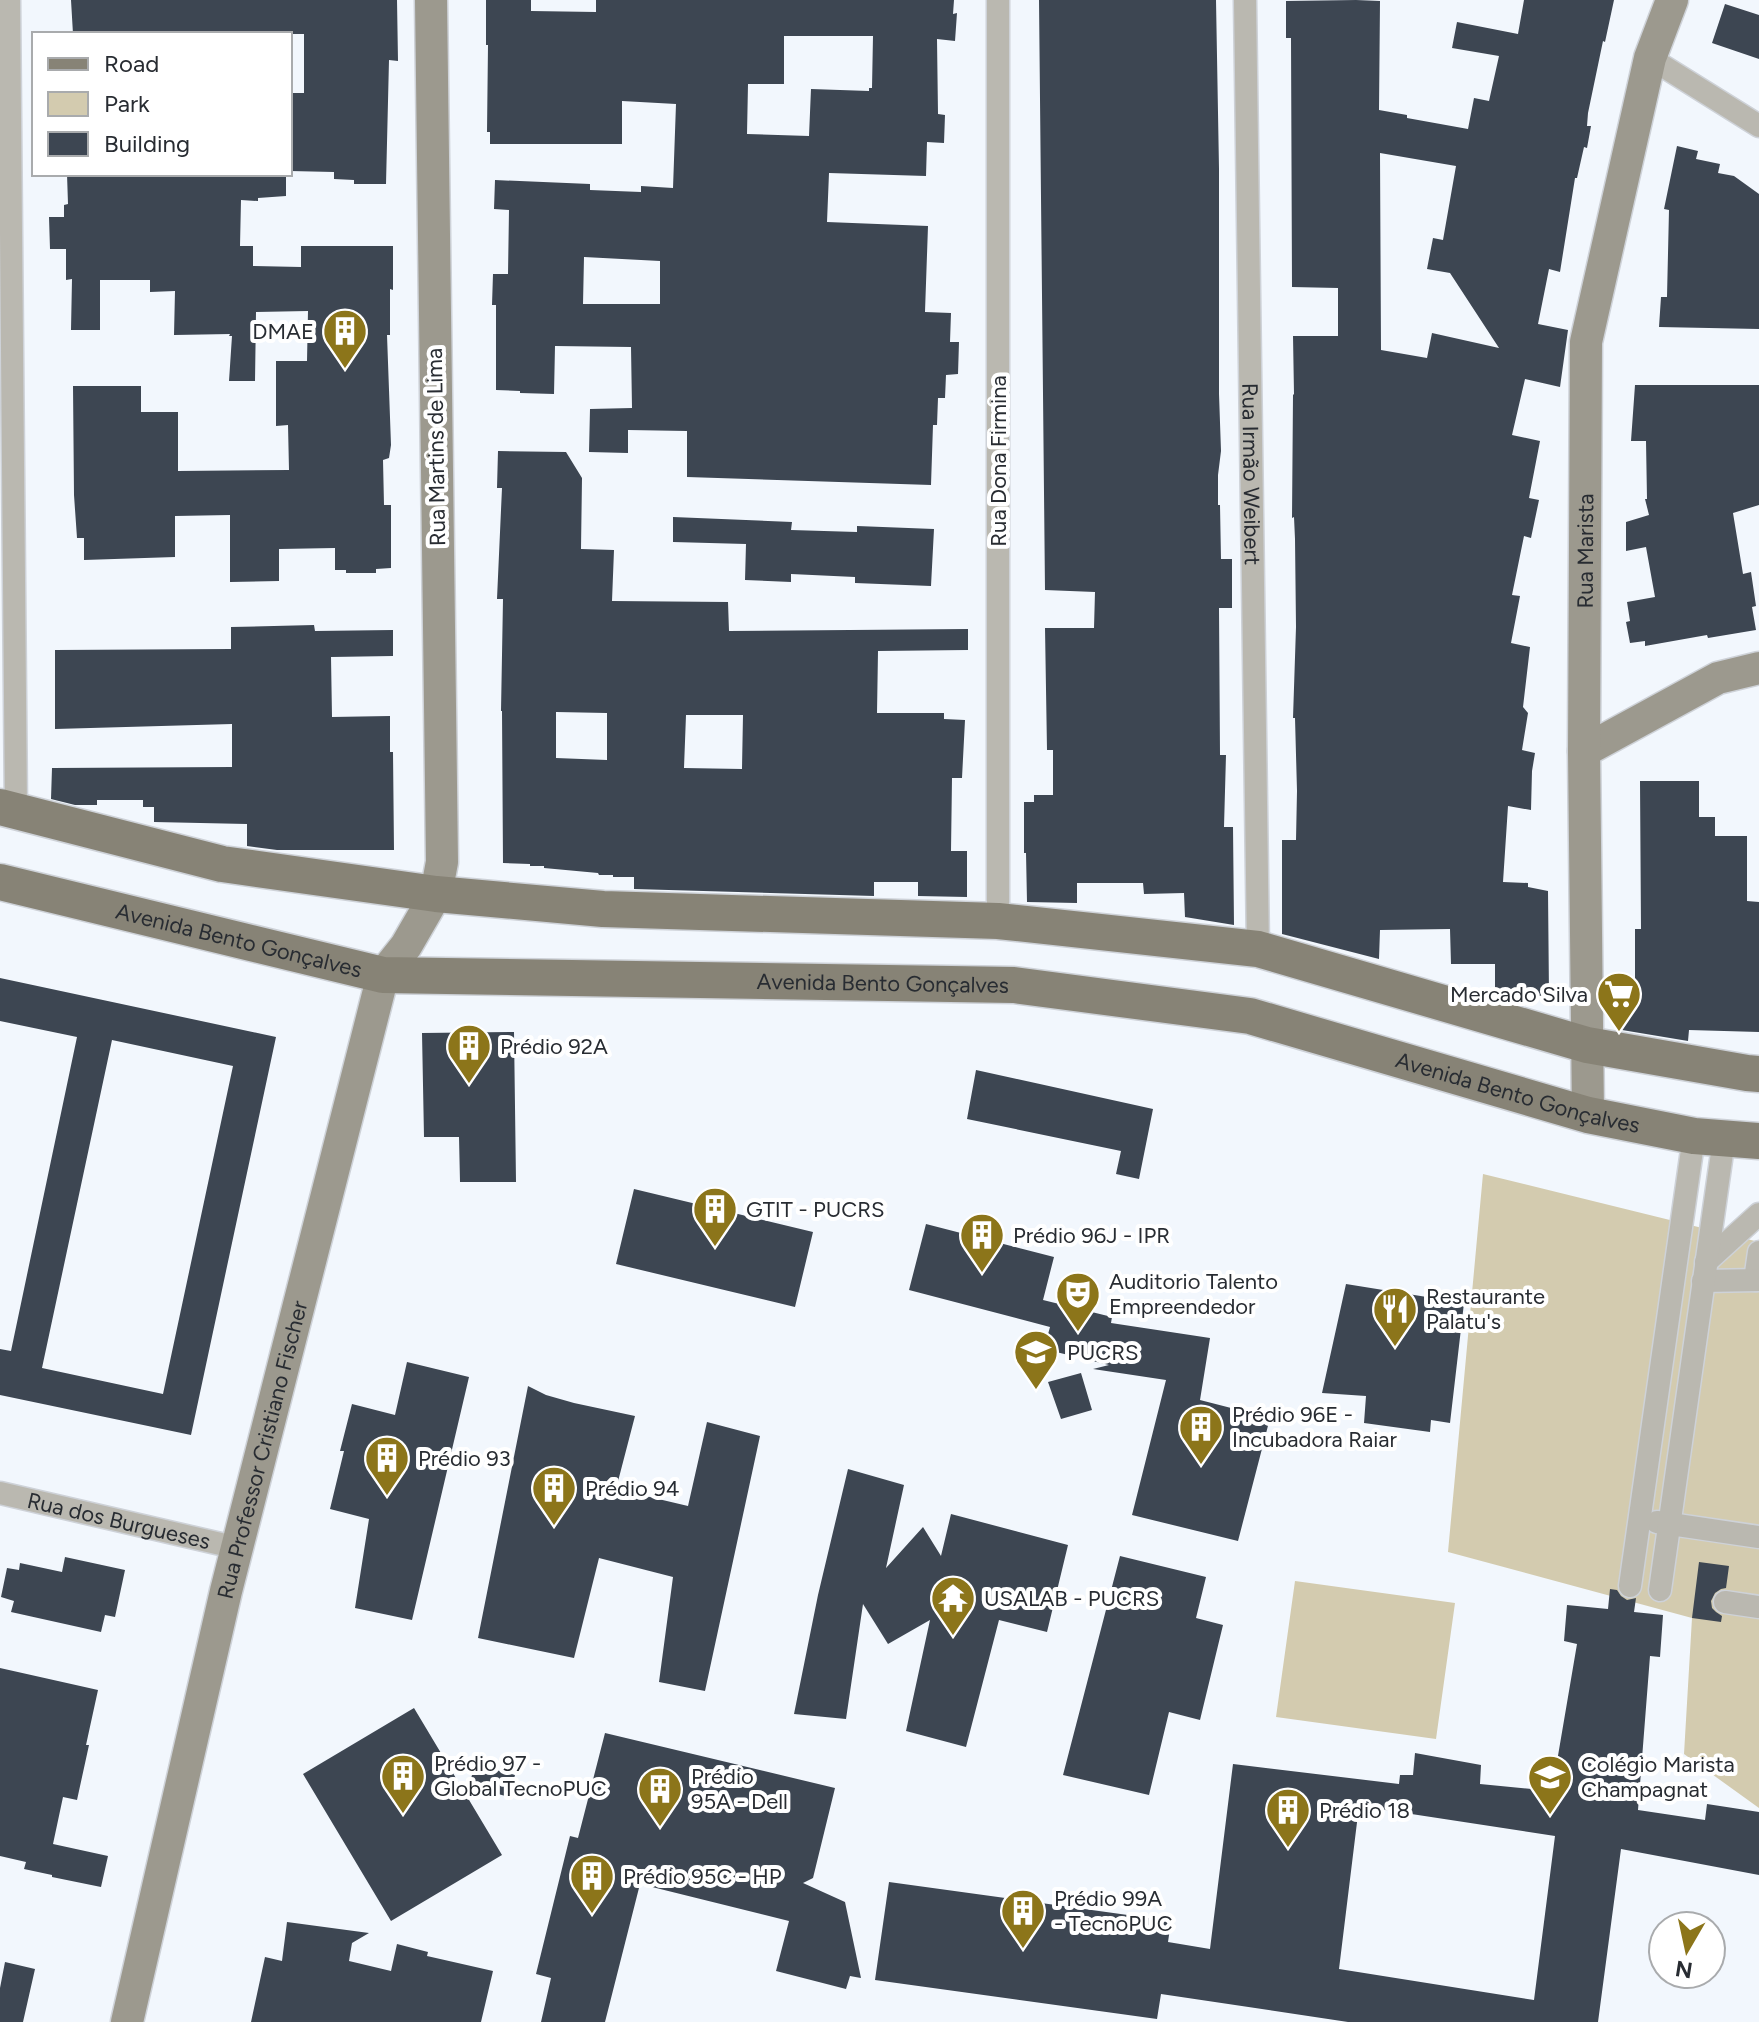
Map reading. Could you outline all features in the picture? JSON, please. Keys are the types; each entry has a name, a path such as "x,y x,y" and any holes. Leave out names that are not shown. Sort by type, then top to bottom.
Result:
{"main road":[{"path":"8,810 222,864 436,894 603,909 998,921 1258,949 1587,1045 1759,1074"},
{"name":"Avenida Bento Gonçalves","path":"0,882 383,975 1014,985 1250,1016 1588,1115 1726,1139"}],"street":[{"path":"8,810 9,0"},
{"name":"Rua Martins de Lima","path":"431,0 442,862 436,894"},
{"name":"Rua Dona Firmina","path":"998,0 998,921"},
{"name":"Rua Irmão Weibert","path":"1245,0 1258,949"},
{"name":"Rua Marista","path":"1588,1115 1584,751 1586,342 1650,58 1672,0"},
{"path":"1650,58 1759,126"},
{"path":"1584,751 1718,678 1759,668"},
{"name":"Rua Professor Cristiano Fischer","path":"127,2022 238,1548 383,975 406,946 436,894"},
{"path":"1630,1586 1680,1231 1726,1139"},
{"path":"1660,1590 1704,1272 1726,1139"},
{"path":"1704,1272 1759,1214"},
{"path":"1680,1231 1711,1235"},
{"path":"1704,1272 1757,1280 1759,1252"},
{"name":"Rua dos Burgueses","path":"0,1493 238,1548"},
{"path":"1639,1520 1759,1537"},
{"path":"1725,1602 1759,1607"}],"green space":[{"path":"1483,1174 1759,1242 1759,1808 1684,1754 1692,1618 1448,1552"},
{"path":"1295,1581 1455,1603 1436,1739 1276,1717"}],"building":[{"path":"71,0 397,0 398,61 389,60 386,184 354,184 354,180 334,179 334,172 292,171 292,93 304,93 304,34 73,32"},
{"path":"486,0 531,0 531,11 596,12 596,0 954,0 953,14 957,13 955,41 937,39 938,114 945,115 944,143 927,142 926,176 829,173 827,222 928,226 925,312 951,313 950,342 959,342 958,374 946,375 945,398 938,398 937,425 933,425 931,485 687,477 687,431 628,430 628,453 589,452 590,409 632,408 631,347 555,346 554,394 496,390 493,274 508,274 509,210 494,209 495,180 590,184 590,190 641,192 641,186 673,188 676,104 622,101 622,144 490,144 490,132 487,132","holes":["784,36 873,36 872,88 869,91 811,89 809,136 747,134 748,84 784,84","584,257 660,261 660,304 583,304"]},
{"path":"1039,0 1216,0 1221,451 1218,505 1221,559 1232,559 1232,608 1219,608 1220,755 1226,755 1224,827 1233,827 1234,925 1185,917 1184,893 1144,894 1143,883 1077,883 1077,903 1027,902 1024,802 1034,802 1034,795 1053,795 1053,750 1047,750 1045,628 1094,628 1095,592 1045,590"},
{"path":"1524,0 1614,0 1588,113 1587,126 1591,126 1587,148 1584,147 1575,178 1560,272 1549,269 1538,324 1568,330 1560,387 1525,379 1512,435 1540,441 1529,498 1539,500 1531,538 1524,536 1512,595 1520,596 1511,643 1530,647 1523,707 1528,713 1522,750 1535,753 1531,810 1508,806 1503,882 1528,883 1528,887 1548,891 1549,996 1495,996 1495,964 1451,964 1450,929 1380,930 1379,959 1282,934 1282,840 1296,840 1297,791 1293,718 1296,627 1292,518 1293,336 1338,336 1338,288 1292,287 1291,38 1286,38 1286,1 1380,1 1379,110 1468,129 1474,98 1489,101 1499,56 1452,48 1457,22 1518,34","holes":["1380,153 1456,166 1443,240 1433,238 1427,269 1450,273 1499,348 1432,333 1427,358 1381,350"]},
{"path":"1725,4 1759,15 1759,59 1712,43"},
{"path":"1677,146 1698,151 1696,159 1720,164 1718,173 1734,176 1759,194 1759,329 1659,327 1661,297 1667,297 1669,210 1664,209"},
{"path":"67,176 286,176 286,196 258,198 258,201 241,200 240,246 253,246 253,266 301,267 301,246 393,246 390,335 387,335 391,445 389,458 383,460 384,505 391,505 391,568 376,569 376,573 346,573 346,570 335,570 335,548 279,549 279,581 230,582 230,515 175,516 175,557 84,560 84,538 77,538 74,495 73,386 141,386 141,412 178,412 178,471 289,470 288,425 276,426 276,361 307,361 308,311 256,312 255,381 229,381 230,334 174,335 175,291 150,292 150,280 100,280 100,330 71,330 72,279 66,280 66,249 50,249 49,217 64,217 64,205 68,204"},
{"path":"1635,385 1759,385 1759,505 1733,513 1743,574 1751,572 1756,630 1645,646 1645,641 1630,643 1626,622 1630,621 1627,602 1655,597 1646,547 1626,551 1626,522 1649,515 1645,499 1646,441 1631,441"},
{"path":"498,451 566,452 582,478 581,549 614,550 612,601 728,602 729,631 968,629 968,650 878,651 877,713 944,713 944,719 965,720 962,778 952,778 951,851 967,851 967,897 918,896 918,882 874,882 874,896 634,889 634,877 503,863 503,599 497,599 502,488 497,488","holes":["556,712 607,713 607,760 556,758","686,715 743,715 742,769 684,768"]},
{"path":"673,517 792,522 791,530 857,532 857,526 934,529 931,586 855,583 855,577 791,574 791,582 745,580 746,544 673,542"},
{"path":"314,625 315,631 393,630 393,656 331,657 332,717 390,716 394,850 277,850 247,846 247,824 154,822 154,807 143,807 143,800 97,800 97,805 75,805 51,799 52,768 232,767 232,724 55,729 55,650 231,649 231,627"},
{"path":"1640,781 1699,781 1699,817 1715,817 1715,836 1747,836 1747,901 1759,902 1759,1032 1689,1030 1688,1041 1622,1030 1623,1007 1635,1007 1635,929 1641,929"},
{"path":"0,978 276,1037 191,1435 0,1395 0,1349 11,1351 77,1037 0,1021","holes":["112,1040 233,1066 163,1394 42,1368"]},
{"name":"Prédio 92A","path":"514,1032 516,1182 460,1182 459,1137 424,1137 422,1033"},
{"path":"976,1070 1153,1109 1139,1179 1116,1174 1121,1151 967,1119"},
{"name":"GTIT - PUCRS","path":"634,1189 813,1232 795,1307 616,1264"},
{"path":"926,1224 1054,1257 1043,1300 1112,1317 1111,1323 1210,1338 1200,1400 1270,1418 1238,1541 1132,1515 1166,1380 1093,1369 1109,1365 1044,1349 1050,1327 909,1290"},
{"name":"Restaurante Palatu's","path":"1346,1284 1464,1303 1450,1423 1431,1420 1430,1432 1364,1423 1366,1396 1322,1393"},
{"name":"Prédio 93","path":"407,1362 469,1377 412,1620 355,1608 369,1519 330,1509 352,1404 395,1415"},
{"path":"1081,1373 1092,1410 1061,1419 1048,1382"},
{"path":"528,1386 574,1403 635,1416 616,1489 688,1506 707,1422 760,1436 705,1691 659,1682 673,1577 599,1558 574,1658 478,1638"},
{"path":"848,1469 904,1485 886,1568 923,1527 941,1556 951,1514 1068,1545 1047,1632 999,1620 966,1747 906,1731 930,1620 888,1644 863,1604 846,1719 794,1714"},
{"path":"1120,1556 1206,1577 1196,1618 1223,1625 1200,1720 1169,1712 1149,1795 1063,1775"},
{"path":"65,1557 125,1570 115,1617 105,1615 101,1632 11,1612 14,1601 1,1597 7,1568 19,1570 20,1563 62,1572"},
{"path":"1699,1562 1729,1566 1726,1588 1715,1593 1711,1601 1712,1608 1722,1616 1721,1622 1692,1618"},
{"path":"1610,1589 1617,1590 1627,1600 1636,1598 1634,1612 1663,1615 1660,1657 1650,1656 1638,1810 1705,1820 1707,1804 1759,1812 1759,1875 1621,1849 1598,2022 1348,2022 1161,1994 1157,2019 875,1980 889,1882 1171,1921 1168,1942 1210,1949 1233,1764 1399,1784 1400,1775 1413,1775 1415,1753 1481,1765 1480,1784 1552,1791 1577,1644 1564,1641 1567,1605 1608,1609","holes":["1359,1806 1555,1836 1534,2000 1339,1969"]},
{"path":"0,1668 98,1690 77,1800 63,1797 53,1844 108,1856 101,1887 24,1869 26,1862 0,1856"},
{"name":"Prédio 97 - Global TecnoPUC","path":"414,1708 502,1855 391,1921 303,1774"},
{"path":"605,1733 835,1788 813,1878 803,1883 845,1902 861,1978 850,1976 846,1989 776,1971 789,1921 640,1884 605,2022 541,2022 551,1978 536,1974 570,1836 578,1838"},
{"path":"475,1764 515,1775 509,1797 469,1786"},
{"path":"287,1922 369,1933 352,1943 349,1961 391,1971 397,1944 428,1952 427,1956 493,1971 481,2022 251,2022 265,1957 282,1961"},
{"path":"5,1962 35,1969 23,2022 0,2022 0,1988"}],"place":[{"name":"DMAE","path":"345,370"},
{"name":"Mercado Silva","path":"1619,1033"},
{"name":"Prédio 92A","path":"469,1085"},
{"name":"GTIT - PUCRS","path":"715,1248"},
{"name":"Prédio 96J - IPR","path":"982,1274"},
{"name":"Auditorio Talento Empreendedor","path":"1078,1333"},
{"name":"Restaurante Palatu's","path":"1395,1348"},
{"name":"PUCRS","path":"1036,1391"},
{"name":"Prédio 96E - Incubadora Raiar","path":"1201,1466"},
{"name":"Prédio 93","path":"387,1497"},
{"name":"Prédio 94","path":"554,1527"},
{"name":"USALAB - PUCRS","path":"953,1637"},
{"name":"Prédio 97 - Global TecnoPUC","path":"403,1815"},
{"name":"Colégio Marista Champagnat","path":"1550,1816"},
{"name":"Prédio 95A - Dell","path":"660,1828"},
{"name":"Prédio 18","path":"1288,1849"},
{"name":"Prédio 95C - HP","path":"592,1915"},
{"name":"Prédio 99A - TecnoPUC","path":"1023,1950"}]}
